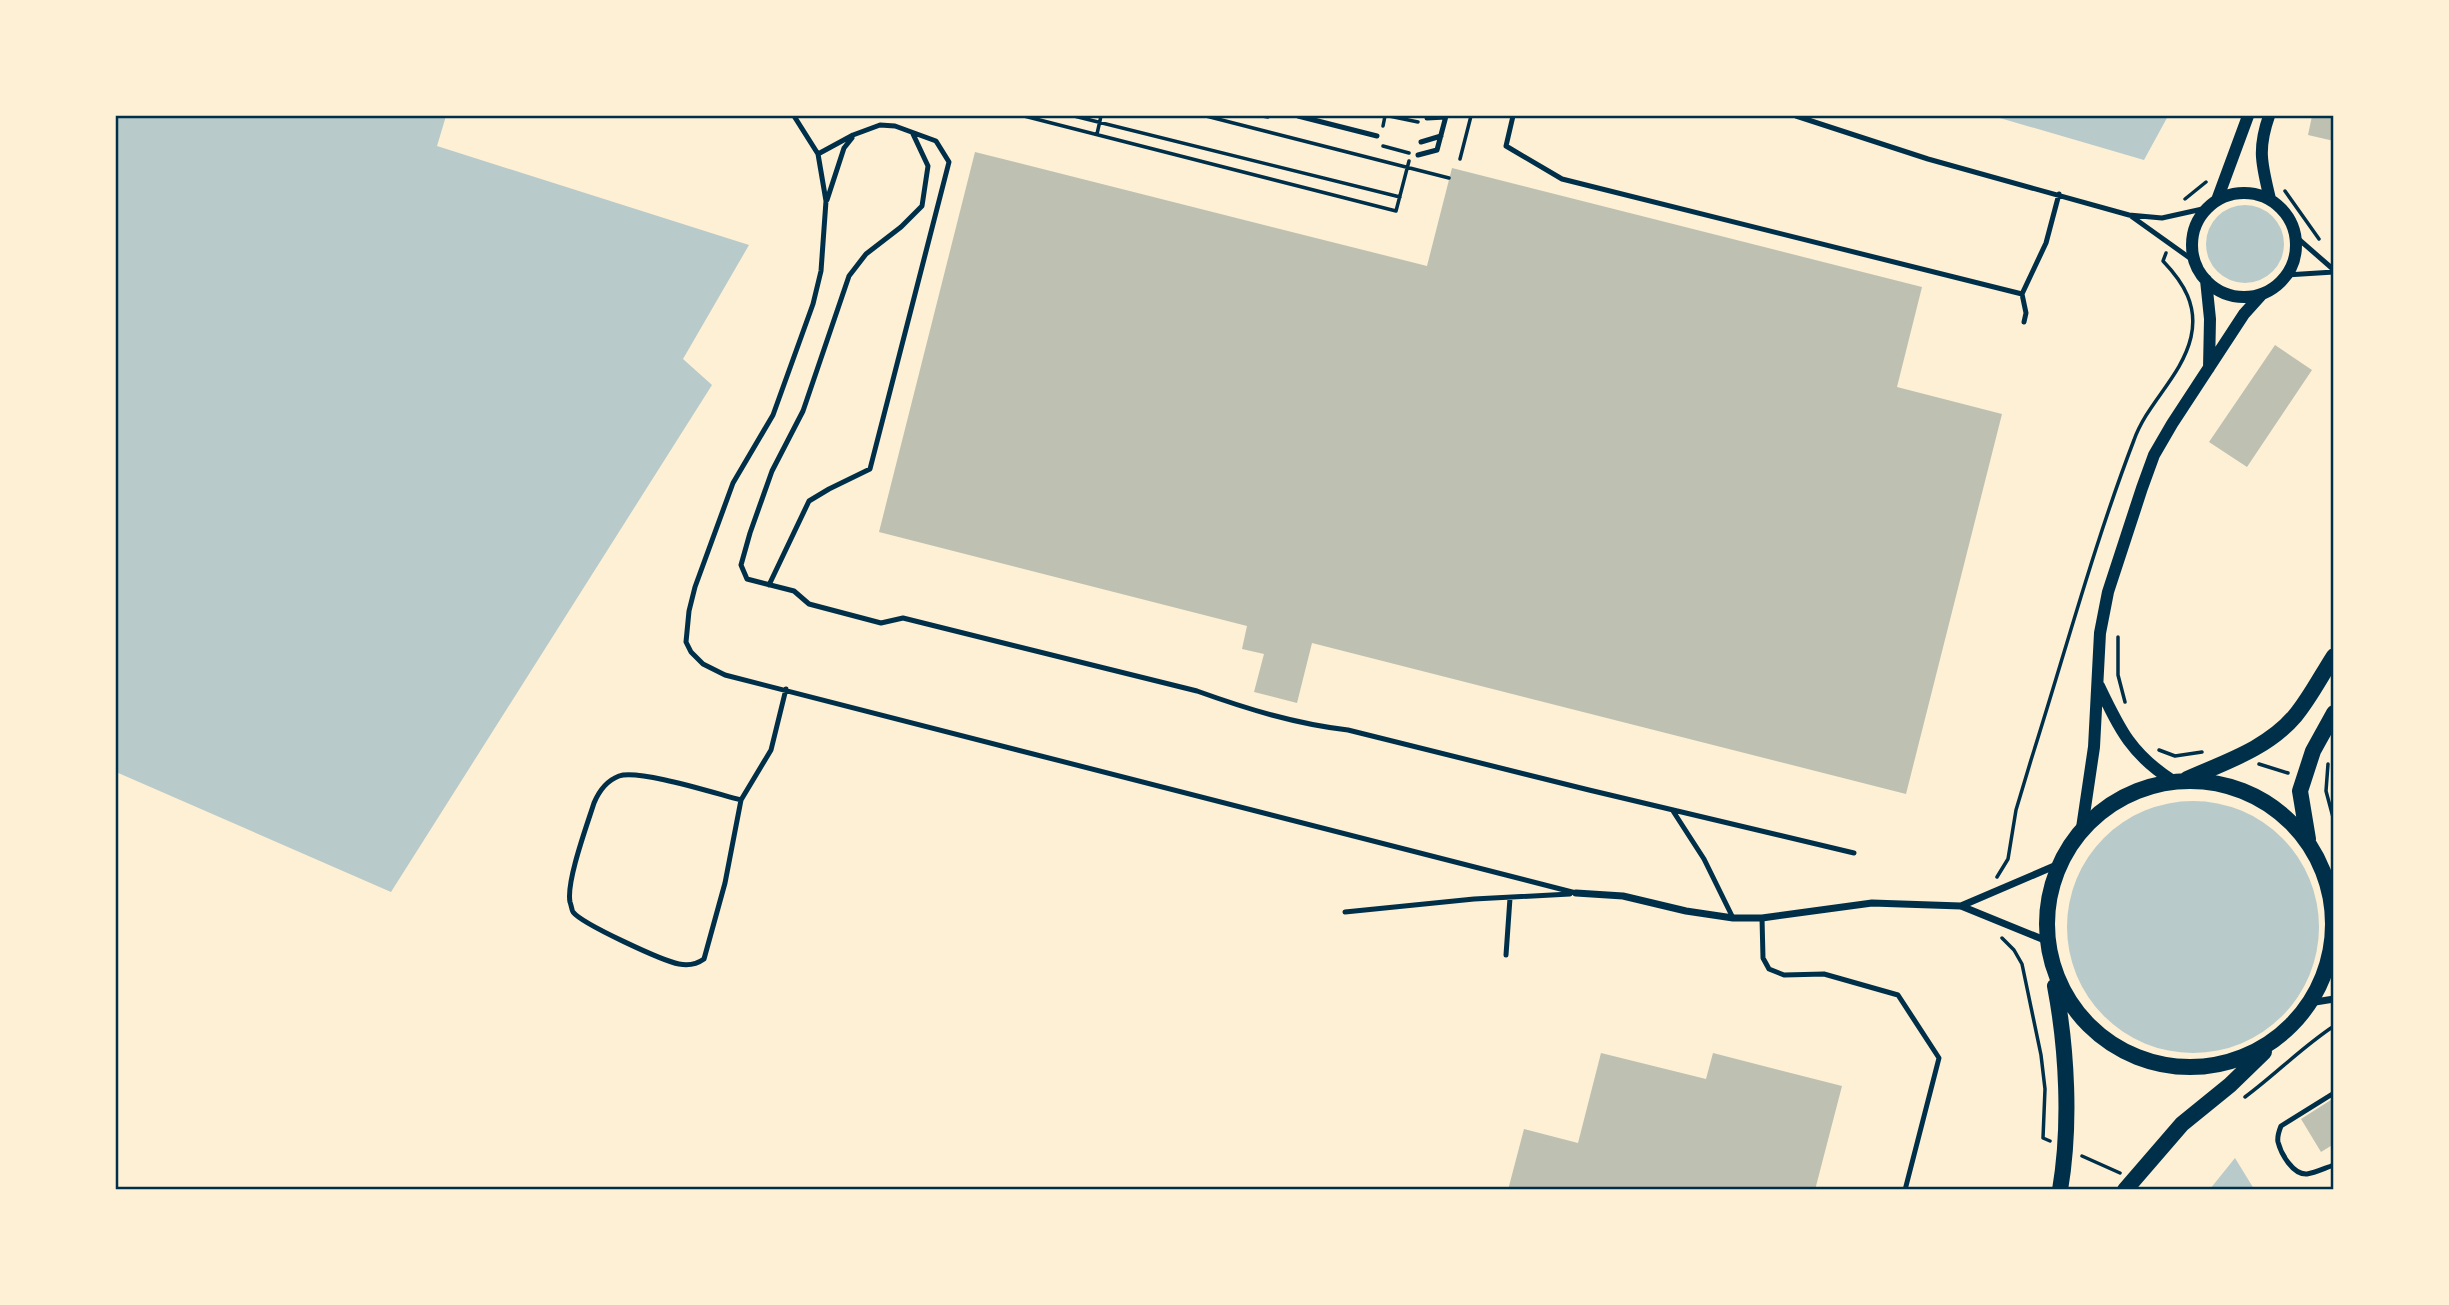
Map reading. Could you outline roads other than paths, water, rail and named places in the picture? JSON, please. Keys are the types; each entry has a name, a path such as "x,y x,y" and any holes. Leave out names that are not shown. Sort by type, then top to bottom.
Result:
{"highway":[{"path":"2179,781 2263,744 2279,733 2296,715 2333,656"},
{"path":"2309,843 2300,791 2313,751 2333,713"},
{"path":"2060,1189 2066,1149 2063,1029 2046,941 2048,896 2059,864 2082,828 2101,810 2123,796 2148,786 2179,781 2217,783 2246,792 2274,807 2309,843 2331,890 2332,947 2323,976 2309,1003 2230,1085 2182,1124 2128,1186"},
{"path":"2050,960 2072,1007 2089,1027 2132,1056 2170,1066 2209,1066 2235,1060 2259,1050 2280,1035"}],"street":[{"path":"2248,116 2212,204 2195,227 2192,250 2194,261 2206,280 2218,290 2247,297 2262,294"},
{"path":"2269,116 2260,142 2261,164 2270,199"},
{"path":"2082,828 2089,791 2098,686 2096,664 2108,592 2154,455 2244,314 2262,294 2286,275 2292,263 2295,236 2287,215 2270,199 2253,194 2234,193 2212,204"},
{"path":"2206,280 2210,319 2209,368"},
{"path":"2098,686 2134,750 2151,767 2179,781"},
{"path":"1961,906 2059,864"},
{"path":"1576,893 1623,896 1686,911 1733,918 1762,918 1872,903 1961,906 2046,941"},
{"path":"2309,1003 2333,999"}],"lane":[{"path":"794,116 818,153 826,201 821,271 813,304 773,415 733,483 695,587 686,642 691,652 703,664 725,676 1576,893"},
{"path":"1298,116 1377,136"},
{"path":"1418,155 1437,150 1446,116 1427,118"},
{"path":"1513,116 1506,146 1562,179 2022,293"},
{"path":"1796,116 1928,159 2129,215 2162,218 2212,204"},
{"path":"769,585 809,501 870,469 949,162 936,141 895,126 880,125 818,153"},
{"path":"913,134 928,166 922,206 901,228 866,254 849,276 803,411 772,471 750,533 741,565 747,579 794,591 809,604 881,623 903,618 1197,691 1242,707 1314,726 1348,730 1854,853"},
{"path":"826,201 844,148 853,135"},
{"path":"1421,142 1441,136"},
{"path":"2024,322 2026,313 2022,293 2046,243 2059,194"},
{"path":"2129,215 2194,261"},
{"path":"2295,236 2333,271"},
{"path":"2286,275 2333,271"},
{"path":"741,800 640,775 621,775 608,782 598,793 594,803 573,874 569,898 573,912 584,921 680,964 696,964 704,958 725,883 741,800 771,750 786,690"},
{"path":"1672,810 1704,859 1733,918"},
{"path":"1345,912 1474,899 1576,893"},
{"path":"1506,955 1510,898"},
{"path":"1762,918 1763,958 1769,969 1784,975 1824,974 1898,995 1939,1058 1905,1189"},
{"path":"2333,1093 2281,1126 2278,1142 2291,1166 2298,1172 2305,1174 2333,1165"}]}
